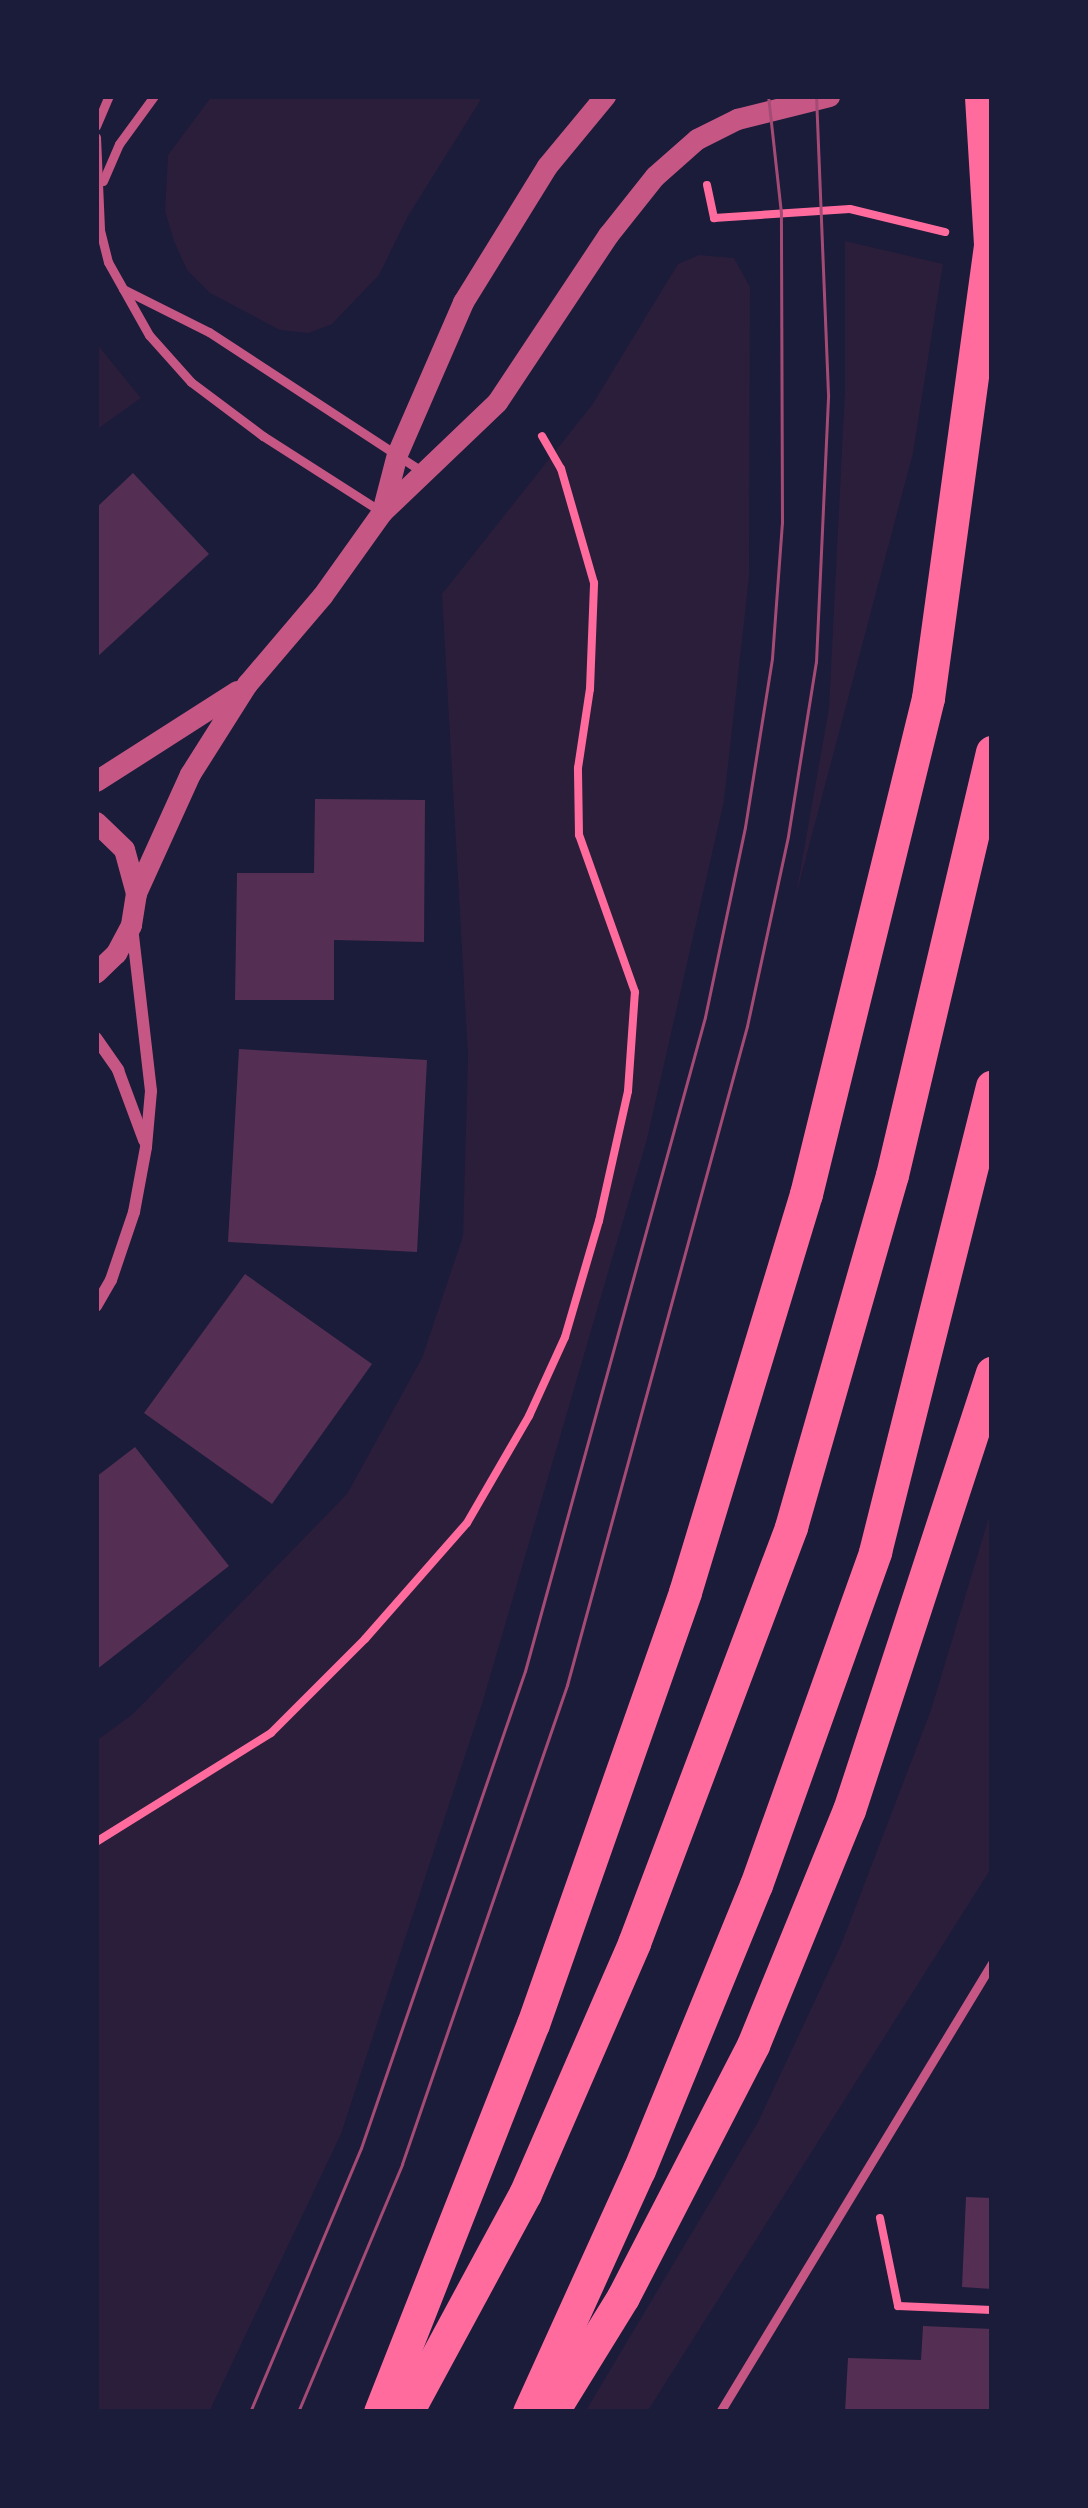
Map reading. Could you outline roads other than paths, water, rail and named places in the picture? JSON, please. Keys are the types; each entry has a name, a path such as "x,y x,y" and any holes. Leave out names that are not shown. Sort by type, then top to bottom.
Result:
{"highway":[{"path":"380,2412 533,2024 670,1635 806,1194 928,698 991,244 981,96"},
{"path":"406,2412 525,2194 616,1984 790,1527 892,1175 992,752"},
{"path":"529,2412 639,2170 756,1886 875,1552 992,1086"},
{"path":"552,2412 623,2297 753,2045 849,1810 992,1372"}],"street":[{"path":"382,512 397,454 454,319 502,231 605,96"},
{"path":"96,1306 112,1280 134,1211 146,1147 151,1090 131,925 136,893 190,774 247,684 322,596 382,512 427,474 497,402 608,235 655,176 698,139 737,118 829,96"},
{"path":"96,781 247,684"},
{"path":"96,822 124,849 136,893"},
{"path":"96,972 116,953 131,925"},
{"path":"96,1038 118,1070 146,1147"}],"lane":[{"path":"96,126 109,96"},
{"path":"97,194 119,144 154,96"},
{"path":"96,137 97,194 108,262 149,335 191,382 262,436 382,512"},
{"path":"123,289 209,332 427,474"},
{"path":"720,2412 992,1963"}],"tram line":[{"path":"250,2412 361,2148 525,1671 705,1017 745,827 772,658 782,523 781,213 768,96"},
{"path":"298,2412 402,2164 567,1685 747,1026 788,836 816,662 828,394 816,96"}]}
